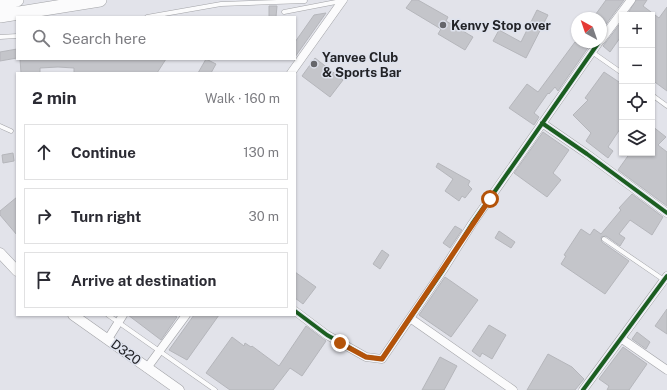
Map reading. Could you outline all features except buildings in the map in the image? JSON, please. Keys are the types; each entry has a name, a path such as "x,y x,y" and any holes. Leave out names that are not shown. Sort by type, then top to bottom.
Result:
{"highway":[{"path":"0,4 17,0"},
{"path":"0,16 100,0"}],"street":[{"path":"292,72 344,0"},
{"path":"607,32 631,0"},
{"path":"296,312 327,336 366,357 382,359 472,224 595,48"},
{"path":"542,123 667,213"},
{"path":"0,253 16,270"},
{"path":"583,390 666,278"},
{"name":"D320","path":"74,316 179,390"},
{"path":"147,368 185,316"},
{"path":"108,339 121,318"},
{"path":"410,318 512,390"},
{"path":"622,339 667,370"}],"lane":[{"path":"153,16 221,4 305,0 304,8"},
{"path":"284,12 344,0"},
{"path":"0,37 16,36"},
{"path":"592,52 619,71"},
{"path":"655,97 667,106"},
{"path":"0,126 11,131"},
{"path":"604,239 666,278"},
{"path":"121,318 160,351 215,390"}],"cycle path":[{"path":"296,312 327,335 366,357 382,359 443,270 472,224 595,48"},
{"path":"542,123 667,213"},
{"path":"583,390 667,276"}],"place":[{"name":"Kenvy Stop over","path":"443,25"},
{"name":"Yanvee Club & Sports Bar","path":"314,64"}],"route":[{"path":"340,343 366,357 382,359 490,199"}]}
